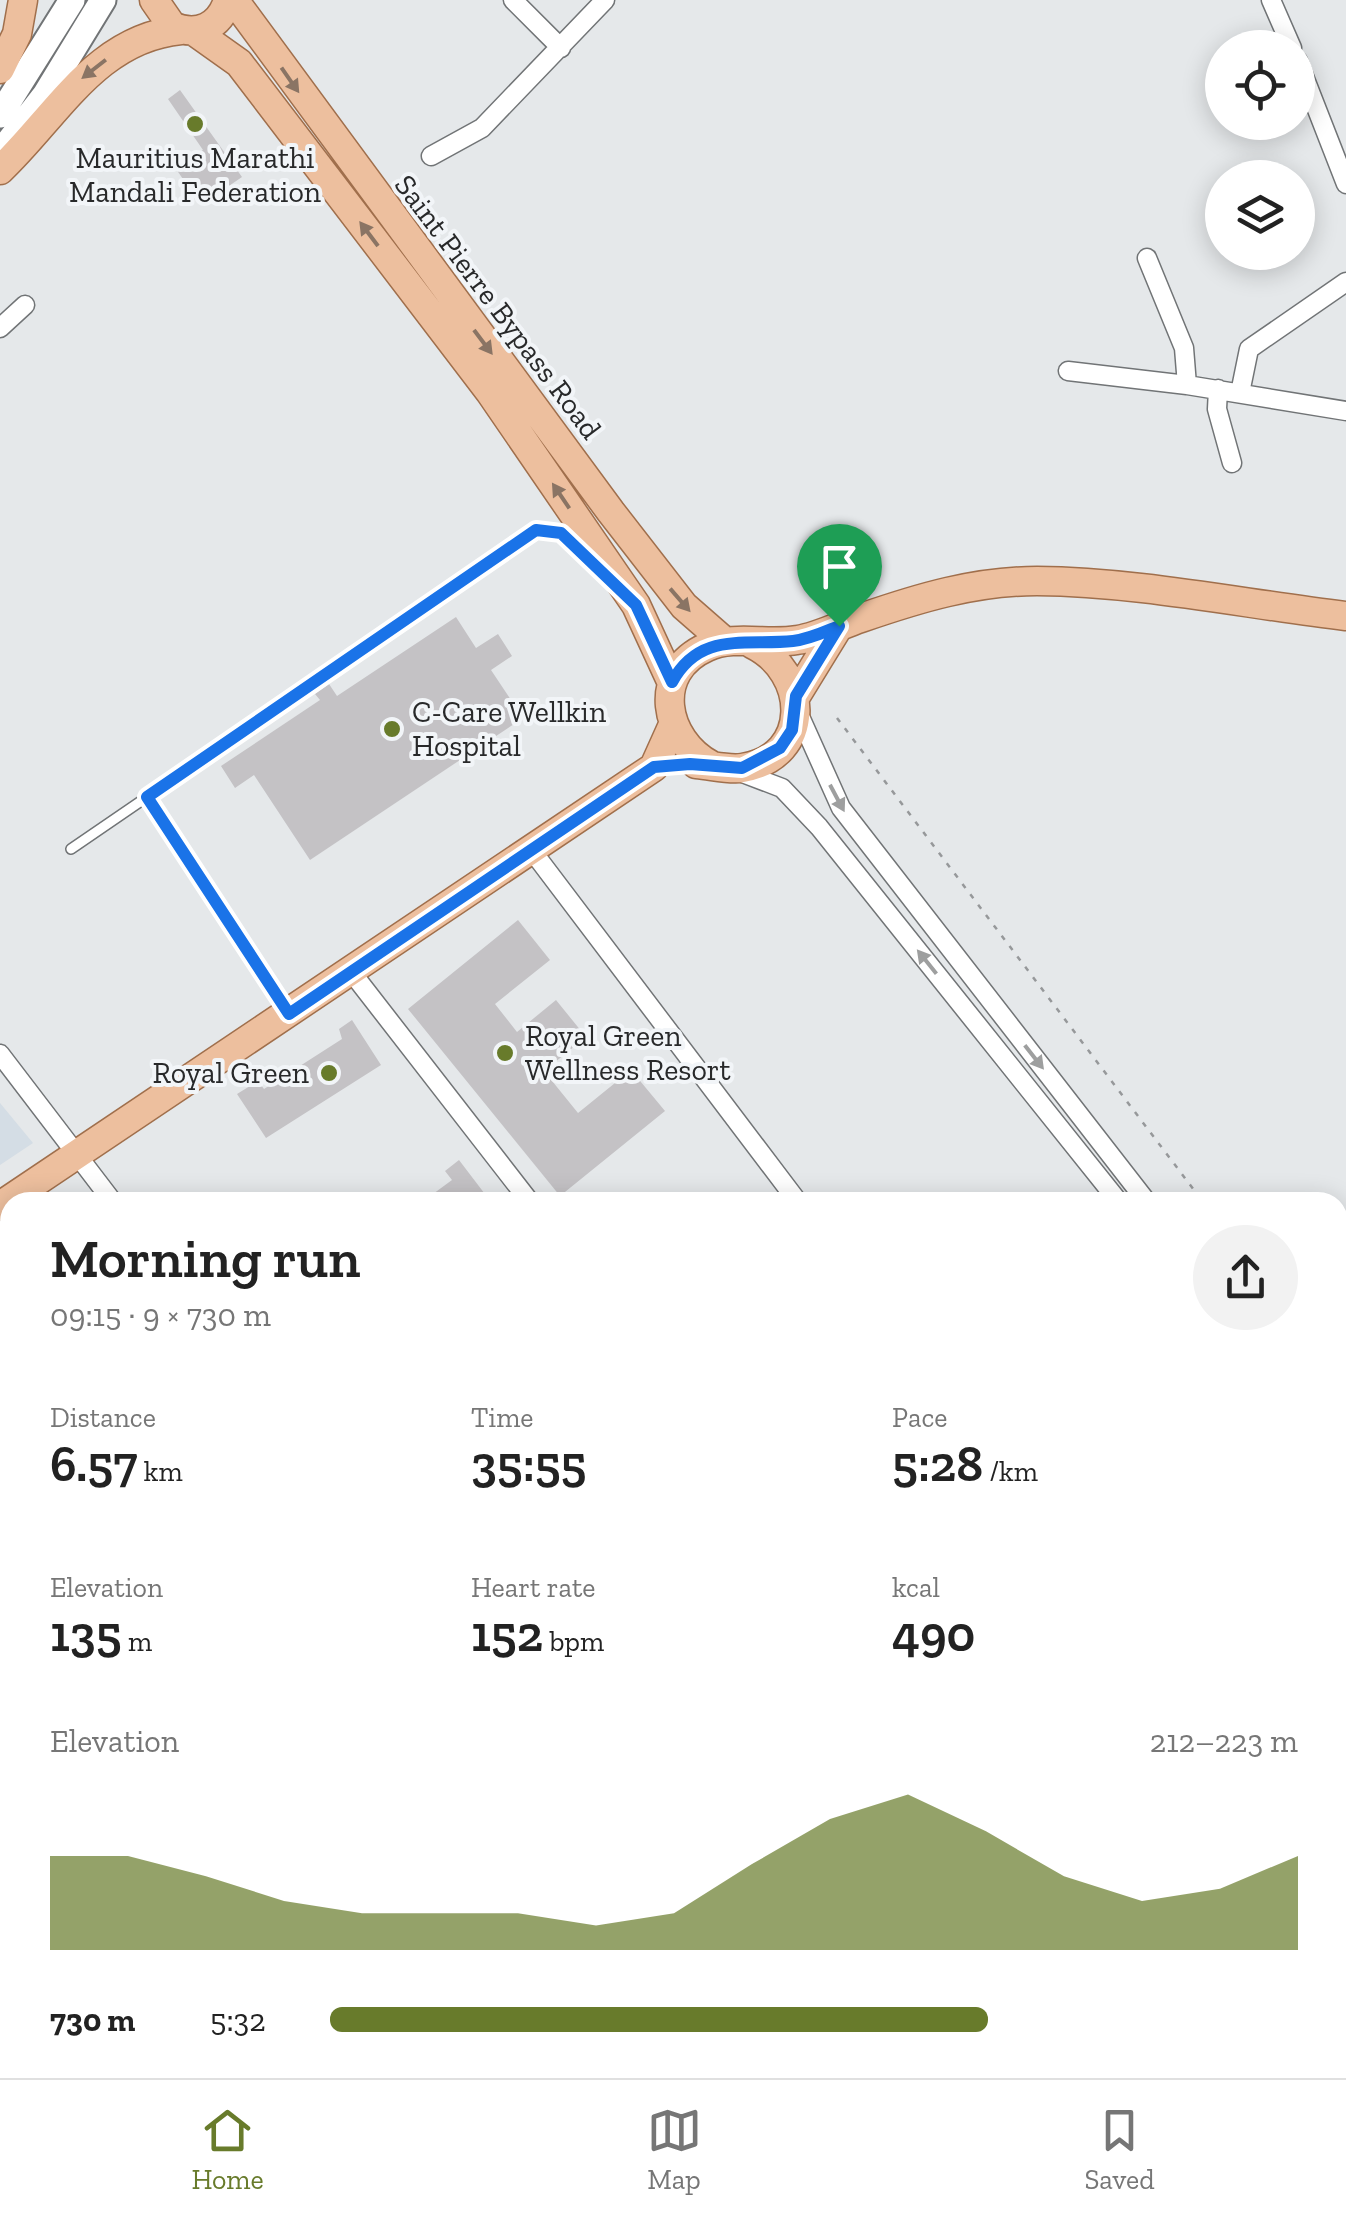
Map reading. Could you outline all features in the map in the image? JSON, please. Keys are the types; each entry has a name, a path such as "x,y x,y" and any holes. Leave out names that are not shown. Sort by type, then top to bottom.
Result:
{"main road":[{"path":"0,69 17,34 23,0"},
{"path":"0,115 72,0"},
{"path":"0,152 45,96 103,0"},
{"name":"Saint Pierre Bypass Road","path":"154,0 164,19 238,63 490,392 636,605 672,682"},
{"path":"0,170 83,77 123,46 158,32 215,23 231,0"},
{"name":"Saint Pierre Bypass Road","path":"231,0 684,606 738,643"},
{"path":"716,766 681,743 672,727 672,682 693,655 738,643 796,640 970,585 1037,581 1098,584 1346,616"},
{"path":"22,1192 353,974 530,848 654,767 742,768 771,755 792,730 796,703 839,626"},
{"path":"738,643 782,663 796,703"},
{"path":"654,767 672,727"}],"street":[{"path":"513,0 561,48"},
{"path":"431,156 482,128 605,0"},
{"path":"1271,0 1284,30"},
{"path":"1315,105 1346,184"},
{"path":"1147,258 1184,348 1187,385"},
{"path":"1240,393 1249,348 1346,282"},
{"path":"0,328 24,304"},
{"path":"1068,371 1187,385 1346,411"},
{"path":"1218,390 1217,409 1232,463"},
{"path":"796,703 841,808 1138,1192"},
{"path":"716,766 760,776 782,788 819,827 1112,1192"},
{"path":"530,848 790,1192"},
{"path":"353,974 522,1192"},
{"path":"0,1054 105,1192"}],"lane":[{"path":"71,848 536,530 561,533 636,605"},
{"path":"147,797 289,1014"}],"path":[{"path":"837,718 1195,1192"}],"shaded area":[{"path":"0,1103 33,1143 0,1165"}],"building":[{"name":"Mauritius Marathi Mandali Federation","path":"180,90 242,177 201,205 176,169 203,150 168,99"},
{"name":"C-Care Wellkin Hospital","path":"456,617 476,648 498,634 512,656 491,670 523,718 310,860 254,775 235,788 221,766 320,700 315,694 329,684 337,696"},
{"name":"Royal Green Wellness Resort","path":"518,920 550,960 495,1004 517,1032 556,1000 586,1037 544,1071 578,1113 631,1070 665,1111 565,1192 557,1192 408,1009"},
{"name":"Royal Green","path":"352,1020 381,1065 266,1138 237,1094 258,1081 264,1089 342,1039 339,1029"},
{"path":"459,1160 483,1192 436,1192 452,1180 445,1171"}],"place":[{"name":"Mauritius Marathi Mandali Federation","path":"195,124"},
{"name":"C-Care Wellkin Hospital","path":"392,729"},
{"name":"Royal Green Wellness Resort","path":"505,1053"},
{"name":"Royal Green","path":"329,1073"}],"route":[{"path":"536,530 561,533 636,605 652,632 672,682 693,655 708,646 811,638 839,626 796,696 792,730 780,748 763,761 742,768 690,764 654,767 289,1014 147,797 473,578 536,530"}]}
